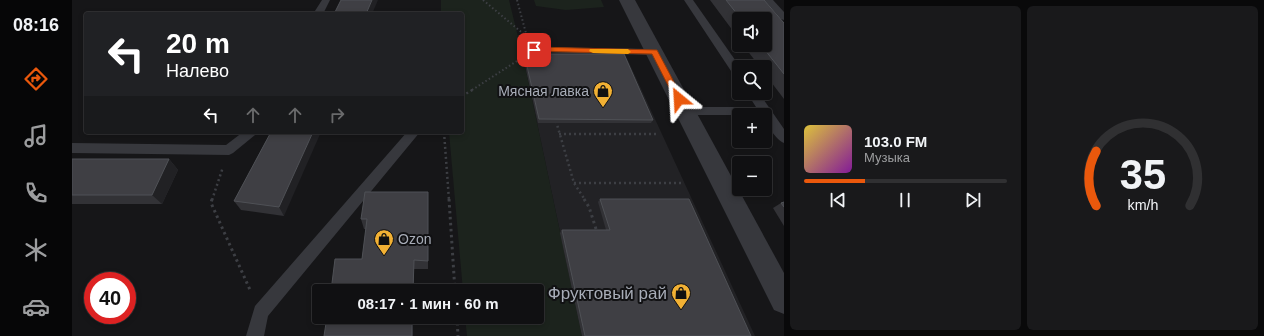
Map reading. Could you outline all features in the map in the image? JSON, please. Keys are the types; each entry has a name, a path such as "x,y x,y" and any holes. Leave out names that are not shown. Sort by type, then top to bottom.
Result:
{"street":[{"path":"627,0 784,300"}],"lane":[{"path":"319,12 326,0"},
{"path":"688,0 732,64"},
{"path":"768,0 784,17"},
{"path":"534,50 654,52"},
{"path":"685,111 732,111"},
{"path":"772,121 784,138"},
{"path":"72,148 229,150 249,134"},
{"path":"255,336 260,312 412,134"}],"path":[{"path":"464,95 534,50 526,37 483,0"},
{"path":"517,0 526,37"},
{"path":"555,120 574,183 589,207 598,235"},
{"path":"444,134 455,284"},
{"path":"559,134 659,134"},
{"path":"229,150 211,203 260,312"},
{"path":"574,183 682,183"},
{"path":"457,324 458,336"}],"shaded area":[{"path":"441,0 509,0 524,61 582,336 467,336 466,324 544,324 544,284 462,284 449,134 464,134 464,12 441,12"},
{"path":"534,0 601,0 604,7 566,10 536,6"},
{"path":"542,54 625,54 755,336 582,336 524,61 532,61"}],"building":[{"path":"341,0 372,0 367,12 335,12"},
{"path":"726,0 764,0 784,23 784,74 767,52 772,52 772,12 735,12"},
{"path":"550,54 624,54 653,120 539,119 525,57 551,58"},
{"path":"270,134 312,134 279,207 234,201"},
{"path":"72,159 169,159 152,195 72,195"},
{"path":"365,192 428,192 428,261 414,260 413,284 332,284 335,259 362,259 367,219 361,219"},
{"path":"600,199 689,199 751,336 585,336 562,230 610,230"},
{"path":"326,324 412,324 412,336 324,336"}],"slow traffic":[{"path":"593,51 628,52"}],"place":[{"name":"Мясная лавка","path":"603,108"},
{"name":"Ozon","path":"384,256"},
{"name":"Фруктовый рай","path":"681,310"}],"route":[{"path":"534,50 654,52 679,99"}]}
